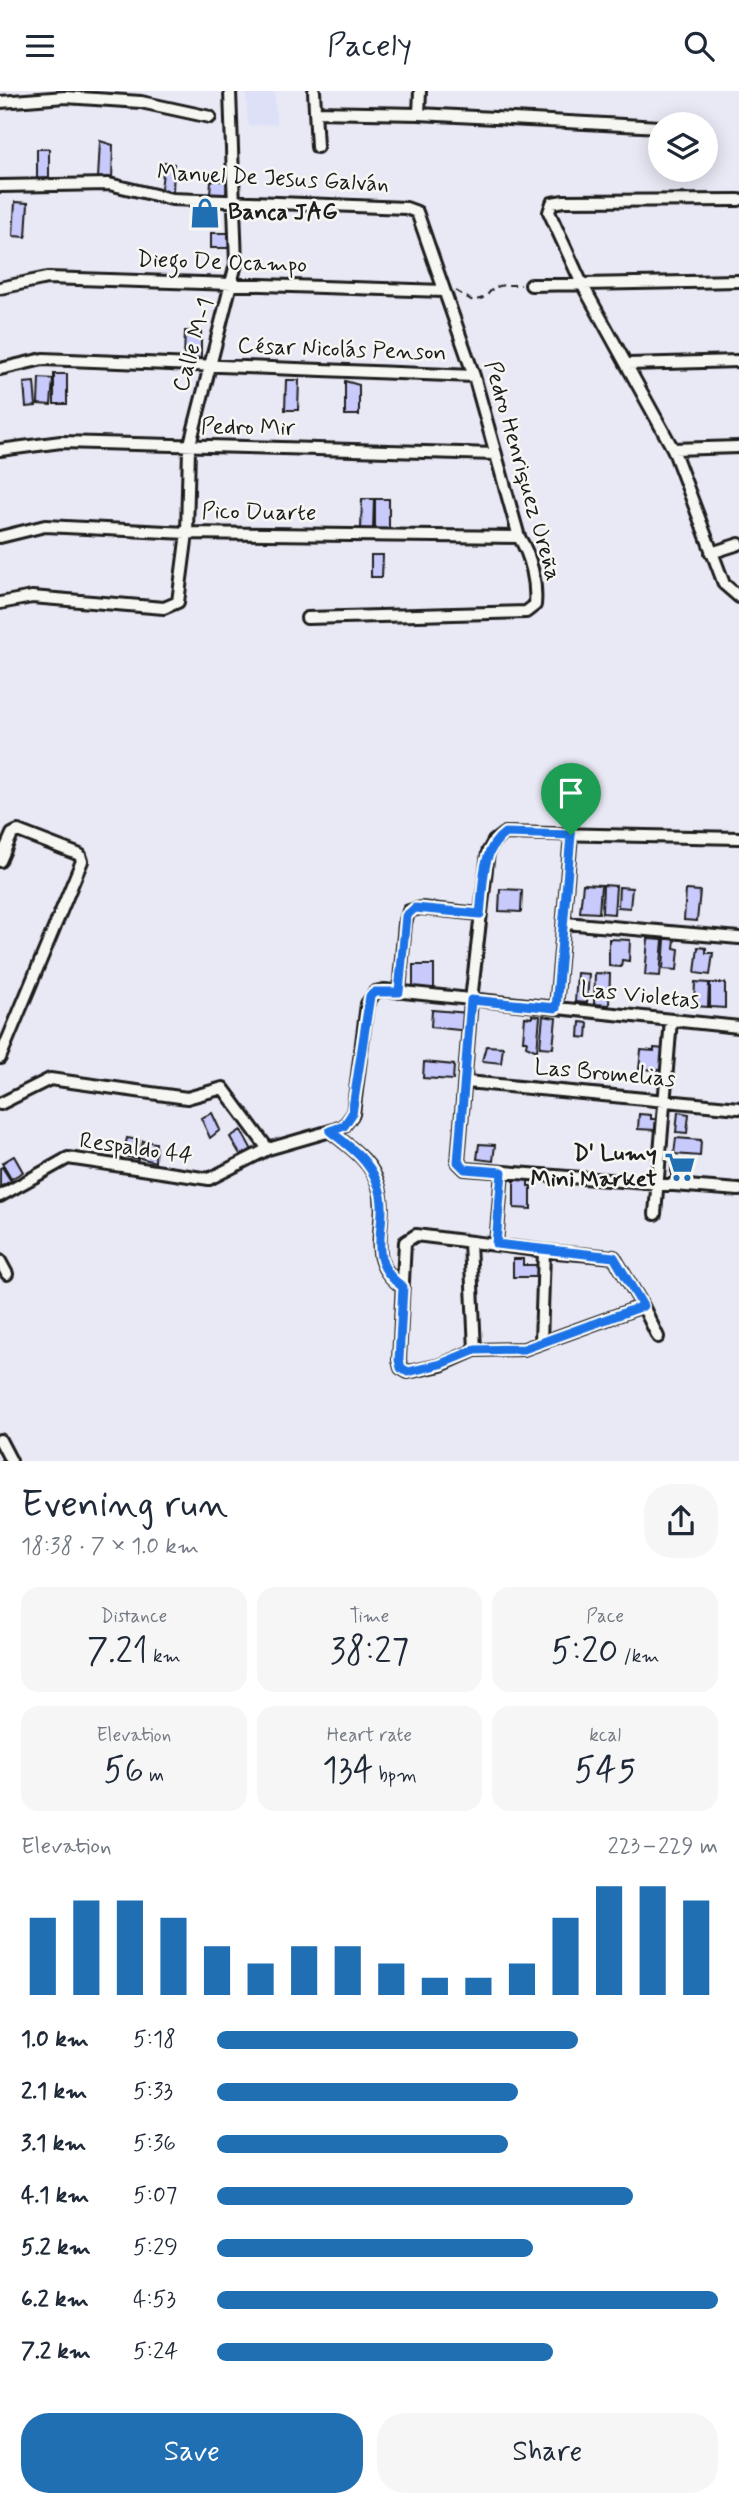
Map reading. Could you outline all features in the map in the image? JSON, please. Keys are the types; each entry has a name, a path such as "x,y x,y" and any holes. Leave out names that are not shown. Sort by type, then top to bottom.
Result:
{"street":[{"name":"Calle M-1","path":"0,603 32,597 173,606 178,602 187,533 188,448 233,284 235,200 230,91"},
{"path":"314,91 317,147"},
{"path":"419,114 420,91"},
{"path":"0,102 64,94 141,97 211,117"},
{"path":"315,112 419,114 648,126"},
{"name":"Manuel De Jesus Galván","path":"0,186 109,184 172,199 406,208 417,212"},
{"path":"739,200 552,204 549,212 582,284 628,363 673,449 724,585 739,597"},
{"name":"Pedro Henriquez Ureña","path":"307,618 526,611 535,605 537,588 525,546 519,537 474,376 417,212"},
{"name":"Diego De Ocampo","path":"0,288 47,278 444,291"},
{"path":"531,285 739,281"},
{"name":"César Nicolás Penson","path":"0,369 43,359 474,376"},
{"path":"628,363 739,362"},
{"name":"Pedro Mir","path":"0,450 61,442 188,448 496,454"},
{"path":"673,449 739,447"},
{"name":"Pico Duarte","path":"0,537 45,526 187,533 519,537"},
{"path":"711,553 739,544"},
{"path":"0,861 12,834 18,831 80,855 82,861 0,1058"},
{"path":"739,838 505,833 494,841 488,852 480,914 458,1162 465,1169 739,1190"},
{"path":"556,1008 571,835"},
{"path":"399,992 405,923 409,911 421,908 480,914"},
{"path":"565,923 739,938"},
{"name":"Las Violetas","path":"268,1149 344,1126 352,1114 370,996 375,992 399,992 739,1027"},
{"path":"655,1214 671,1020"},
{"path":"1,1101 43,1081 56,1079 187,1098 223,1088 268,1149"},
{"name":"Las Bromelias","path":"467,1082 739,1108"},
{"path":"330,1131 361,1156 379,1185 382,1198 378,1245 381,1260 385,1272 403,1287"},
{"name":"Respaldo 44","path":"0,1196 68,1159 209,1179 268,1149"},
{"path":"496,1244 502,1172"},
{"path":"643,1306 524,1349 475,1350 441,1364 408,1372 401,1368 405,1242 416,1234 544,1251 614,1257 643,1306 658,1337"},
{"path":"470,1242 475,1350"},
{"path":"541,1342 544,1251"},
{"path":"0,1261 7,1274"},
{"path":"0,1440 11,1461"}],"path":[{"path":"444,291 460,291 473,301 486,297 491,288 501,285 531,285"}],"shaded area":[{"path":"246,91 274,91 277,124 248,126"}],"building":[{"path":"100,141 113,145 112,180 98,179"},
{"path":"37,149 49,149 49,180 37,180"},
{"path":"164,163 174,164 173,192 161,190"},
{"path":"211,181 227,181 226,194 210,194"},
{"path":"15,202 28,203 26,237 13,236"},
{"path":"211,233 233,233 233,248 211,248"},
{"path":"185,331 201,332 201,358 184,357"},
{"path":"54,374 67,374 67,404 54,404"},
{"path":"39,378 53,379 51,405 38,404"},
{"path":"286,380 299,380 298,410 285,410"},
{"path":"345,381 359,385 359,415 345,415"},
{"path":"34,382 36,406 26,407 24,383"},
{"path":"362,499 374,499 373,529 361,529"},
{"path":"375,499 389,499 389,532 375,529"},
{"path":"371,555 383,555 382,577 371,577"},
{"path":"583,884 601,885 599,913 580,912"},
{"path":"603,885 616,886 614,914 602,913"},
{"path":"619,887 632,888 630,908 618,907"},
{"path":"500,889 522,890 521,912 499,911"},
{"path":"686,890 700,891 697,921 684,920"},
{"path":"609,939 630,940 629,961 622,960 621,967 609,966"},
{"path":"648,939 663,940 660,976 645,975"},
{"path":"665,939 675,939 674,948 679,949 677,970 663,969"},
{"path":"698,947 706,948 706,953 713,953 710,975 695,973"},
{"path":"413,965 434,965 434,990 413,989"},
{"path":"577,973 589,974 587,1003 575,1002"},
{"path":"595,973 610,974 609,1005 594,1004"},
{"path":"695,982 709,983 708,1007 694,1006"},
{"path":"710,983 725,983 725,1008 710,1007"},
{"path":"432,1010 469,1013 468,1031 431,1027"},
{"path":"532,1015 540,1016 537,1051 526,1046 527,1041 523,1041 525,1017 532,1018"},
{"path":"543,1016 556,1018 553,1048 540,1047"},
{"path":"580,1022 588,1023 587,1038 579,1037"},
{"path":"486,1046 503,1047 501,1063 482,1061"},
{"path":"654,1048 665,1049 663,1066 660,1070 639,1069 641,1050 654,1051"},
{"path":"424,1062 454,1065 453,1080 423,1078"},
{"path":"678,1112 689,1114 687,1133 676,1132"},
{"path":"212,1113 220,1130 210,1138 201,1118"},
{"path":"639,1114 651,1115 651,1119 656,1119 655,1130 638,1129"},
{"path":"241,1130 252,1150 241,1156 230,1137"},
{"path":"127,1138 139,1140 138,1159 123,1156"},
{"path":"676,1138 701,1140 700,1156 674,1154"},
{"path":"143,1141 156,1143 155,1162 140,1158"},
{"path":"479,1144 495,1145 493,1161 477,1159"},
{"path":"14,1156 23,1172 11,1179 2,1163"},
{"name":"D' Lumy Mini Market","path":"671,1160 689,1161 687,1179 671,1177"},
{"path":"2,1167 11,1181 0,1187 0,1168"},
{"path":"514,1179 528,1180 528,1186 531,1186 531,1209 514,1208"},
{"path":"513,1259 523,1259 523,1265 541,1265 541,1277 513,1277"}],"place":[{"name":"Banca JAG","path":"205,213"},
{"name":"D' Lumy Mini Market","path":"680,1167"}],"route":[{"path":"505,833 571,835 556,1008 471,1000 467,1082 458,1162 465,1169 502,1172 496,1244 614,1257 619,1260 643,1306 524,1349 475,1350 441,1364 408,1372 401,1368 399,1360 403,1287 390,1279 385,1272 378,1245 382,1198 379,1185 361,1156 330,1131 344,1126 352,1114 367,1004 375,992 399,992 405,923 409,911 421,908 480,914 488,852 494,841 505,833"}]}
